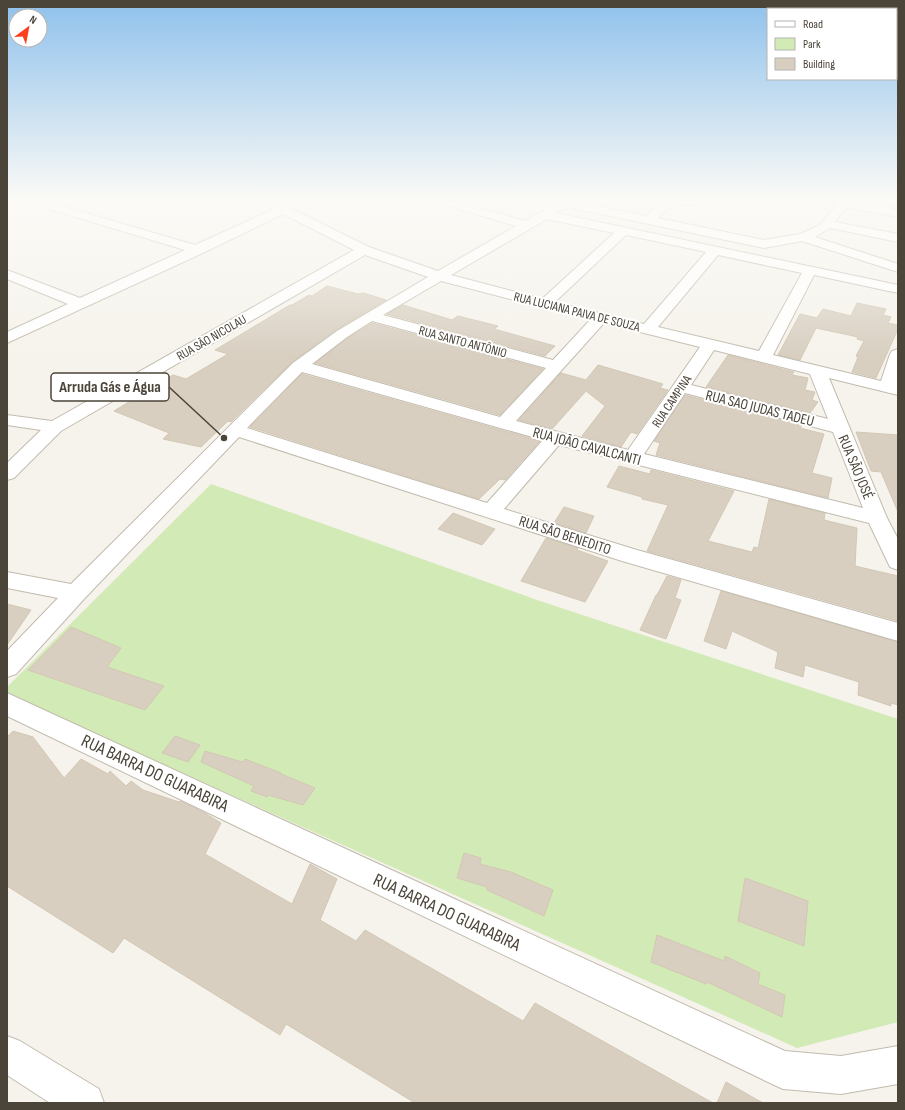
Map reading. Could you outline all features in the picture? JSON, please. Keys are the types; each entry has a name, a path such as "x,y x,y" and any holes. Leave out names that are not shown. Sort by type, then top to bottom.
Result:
{"street":[{"path":"7,338 192,253"},
{"name":"RUA SÃO NICOLAU","path":"7,474 55,427 359,253"},
{"name":"RUA LUCIANA PAIVA DE SOUZA","path":"372,253 438,276 545,304 893,389"},
{"path":"7,667 76,593 299,366 342,334 370,316 480,253"},
{"path":"545,304 600,253"},
{"path":"648,329 712,253"},
{"path":"723,253 898,289"},
{"path":"753,259 758,253"},
{"path":"851,253 898,268"},
{"path":"764,357 810,271"},
{"path":"7,274 81,304"},
{"name":"RUA SANTO ANTÔNIO","path":"370,316 556,366"},
{"path":"504,424 600,318"},
{"name":"RUA CAMPINA","path":"632,458 710,344"},
{"path":"893,389 898,354"},
{"name":"RUA JOÃO CAVALCANTI","path":"299,366 555,438 877,518"},
{"name":"RUA SÃO JOSÉ","path":"817,370 877,518 898,562"},
{"name":"RUA SAO JUDAS TADEU","path":"680,387 840,428"},
{"path":"7,420 55,427"},
{"name":"RUA SÃO BENEDITO","path":"235,430 637,558 898,632"},
{"path":"491,511 555,438"},
{"path":"7,580 76,593"},
{"name":"RUA BARRA DO GUARABIRA","path":"7,704 783,1070 842,1075 898,1065"},
{"path":"7,1054 85,1103"}],"green space":[{"path":"211,484 540,601 898,719 898,1022 797,1048 7,695 7,687"}],"building":[{"path":"327,286 358,294 364,293 386,300 336,330 292,362 231,422 228,421 201,447 163,439 169,433 114,411 173,375 186,379 228,354 215,350 290,305 309,295 312,296"},
{"path":"857,303 886,309 883,315 891,317 888,323 898,325 898,329 876,378 852,372 858,357 856,356 864,341 857,339 858,337 816,328 800,360 778,355 800,314 817,318 823,309 851,316"},
{"path":"403,305 452,320 458,316 498,326 494,329 555,346 545,356 387,314"},
{"path":"372,323 543,369 500,415 315,363 348,338"},
{"path":"728,355 794,372 792,375 808,378 805,390 815,392 812,400 818,402 810,413 706,387"},
{"path":"598,365 663,384 660,388 668,390 637,434 631,432 621,447 582,436 605,406 586,391 552,429 519,420 561,373 586,380"},
{"path":"302,374 540,441 505,480 500,479 479,499 250,427"},
{"path":"685,395 802,425 800,428 824,434 812,473 832,478 828,498 656,455 660,443 654,441"},
{"path":"856,432 898,435 898,512 881,472 871,471"},
{"path":"619,466 650,474 651,470 734,491 708,541 752,552 754,547 758,548 769,499 825,513 824,520 857,528 855,566 898,576 898,621 647,551 668,505 642,499 642,497 607,487"},
{"path":"564,507 594,516 586,533 554,523"},
{"path":"453,513 495,529 482,545 438,529"},
{"path":"546,538 578,548 577,550 608,561 585,602 521,581"},
{"path":"667,576 681,580 675,598 681,600 666,639 640,630 656,595"},
{"path":"721,591 898,642 898,705 891,703 891,706 858,695 859,682 805,665 803,677 775,668 778,652 732,631 726,649 704,641"},
{"path":"7,604 31,610 7,645"},
{"path":"71,627 121,648 107,667 164,686 145,710 28,670"},
{"path":"13,731 33,737 64,778 81,759 108,774 110,771 126,786 131,781 143,790 179,802 180,801 221,823 205,854 292,904 310,864 337,879 320,920 356,941 365,930 523,1021 535,1003 713,1103 415,1103 286,1024 280,1035 124,938 113,953 7,886 7,737"},
{"path":"175,736 200,745 188,762 162,753"},
{"path":"205,751 242,762 245,759 315,788 303,805 268,795 267,797 251,791 254,786 201,762"},
{"path":"464,853 481,858 480,864 511,872 553,890 544,916 487,890 487,887 457,878"},
{"path":"745,878 808,901 804,946 738,921"},
{"path":"657,935 724,961 725,956 760,973 758,984 785,995 782,1017 707,982 706,984 651,962"},
{"path":"726,1082 763,1103 717,1103"}],"place":[{"name":"Arruda Gás e Água","path":"224,438"}]}
